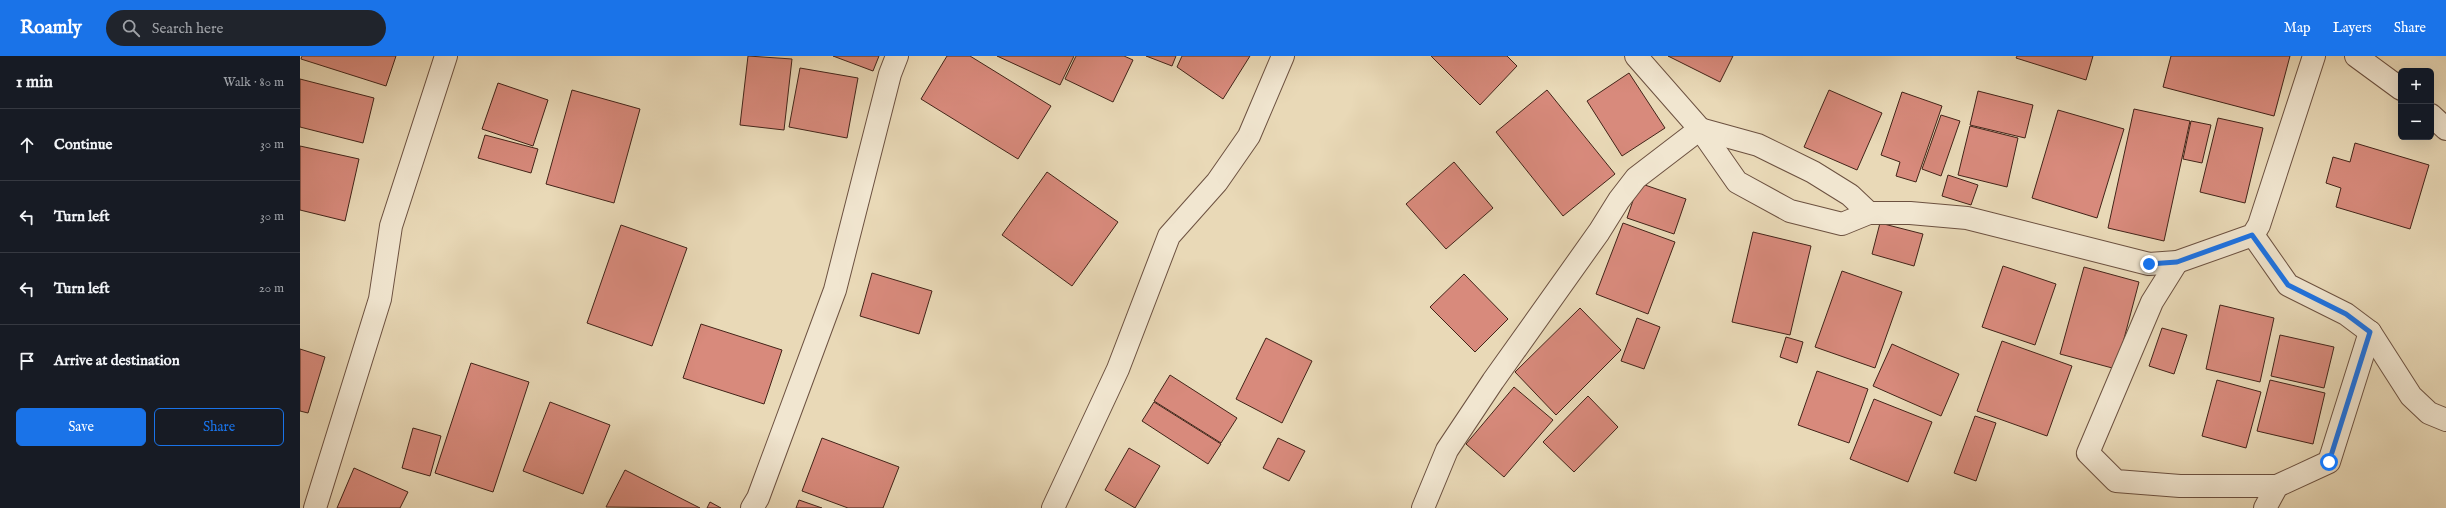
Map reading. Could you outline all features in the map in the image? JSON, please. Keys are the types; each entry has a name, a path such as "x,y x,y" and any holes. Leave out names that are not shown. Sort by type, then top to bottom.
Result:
{"street":[{"path":"315,508 380,299 391,226 446,56"},
{"path":"752,508 758,498 835,290 890,74 897,56"},
{"path":"1052,508 1118,369 1169,236 1217,182 1248,136 1283,56"},
{"path":"1636,56 1700,129 1737,182 1790,211 1842,224 1869,213 1967,218 2149,264 2177,262 2252,235 2259,225 2314,56"},
{"path":"2356,56 2398,87"},
{"path":"2434,118 2446,130"},
{"path":"1700,129 1758,145 1813,172 1850,195 1869,213"},
{"path":"1423,508 1447,450 1493,381 1595,238 1619,200 1636,178 1700,129"},
{"path":"2252,235 2288,285 2346,314 2370,332 2411,396 2429,412 2446,420"},
{"path":"2177,262 2152,302 2088,452 2116,481 2180,486 2277,486 2329,462 2370,332"},
{"path":"2265,508 2277,486"}],"building":[{"path":"302,56 396,56 386,86 301,59"},
{"path":"748,56 792,59 784,130 740,125"},
{"path":"833,56 879,56 873,71"},
{"path":"947,56 970,56 1051,106 1018,159 921,99"},
{"path":"997,56 1074,56 1060,85"},
{"path":"1076,56 1124,56 1133,60 1113,102 1065,79"},
{"path":"1146,56 1176,56 1172,66"},
{"path":"1182,56 1250,56 1223,99 1177,67"},
{"path":"1431,56 1507,56 1517,66 1480,105"},
{"path":"1668,56 1733,56 1720,82"},
{"path":"2017,56 2093,56 2086,80 2016,58"},
{"path":"2171,56 2290,56 2274,116 2163,87"},
{"path":"800,68 858,78 847,138 789,127"},
{"path":"1629,73 1665,128 1622,156 1587,101"},
{"path":"300,79 374,98 363,143 300,127"},
{"path":"498,83 548,100 533,146 482,129"},
{"path":"572,90 640,109 614,203 546,184"},
{"path":"1547,90 1615,174 1563,216 1496,132"},
{"path":"1829,90 1882,113 1857,170 1804,147"},
{"path":"1978,91 2033,105 2025,138 1970,125"},
{"path":"1902,92 1942,106 1916,182 1896,176 1900,162 1881,155"},
{"path":"2134,109 2190,121 2164,241 2108,228"},
{"path":"2058,110 2124,129 2097,218 2032,198"},
{"path":"1941,115 1960,121 1941,176 1922,169"},
{"path":"2218,118 2263,128 2245,203 2200,192"},
{"path":"2191,121 2211,125 2202,163 2183,159"},
{"path":"1970,126 2018,138 2007,187 1958,175"},
{"path":"485,135 538,149 531,173 478,158"},
{"path":"2355,143 2429,165 2410,229 2336,207 2341,188 2326,183 2333,157 2350,162"},
{"path":"300,146 359,159 345,221 300,210"},
{"path":"1454,162 1493,208 1446,249 1406,204"},
{"path":"1047,172 1118,222 1072,286 1002,235"},
{"path":"1948,175 1978,185 1971,205 1942,196"},
{"path":"1639,183 1686,199 1674,234 1627,218"},
{"path":"1623,223 1675,242 1648,314 1596,294"},
{"path":"1880,223 1923,234 1914,266 1872,254"},
{"path":"621,225 687,248 652,346 587,323"},
{"path":"1753,232 1811,246 1790,335 1732,322"},
{"path":"2003,266 2056,284 2035,345 1982,327"},
{"path":"2084,267 2139,282 2116,369 2060,354"},
{"path":"1842,271 1902,292 1875,368 1815,347"},
{"path":"872,273 932,291 919,334 860,316"},
{"path":"1464,274 1508,319 1475,352 1430,307"},
{"path":"2220,305 2274,318 2260,382 2206,369"},
{"path":"1580,308 1621,350 1556,415 1515,372"},
{"path":"1637,318 1660,327 1644,369 1621,361"},
{"path":"701,324 782,350 764,404 683,378"},
{"path":"2162,328 2187,335 2174,374 2149,366"},
{"path":"2280,335 2334,347 2324,388 2271,376"},
{"path":"1786,337 1803,342 1797,363 1780,357"},
{"path":"1266,338 1312,361 1282,423 1236,399"},
{"path":"2002,341 2072,366 2047,436 1977,411"},
{"path":"1892,344 1959,374 1941,416 1873,386"},
{"path":"300,349 325,357 308,413 300,411"},
{"path":"471,363 529,382 493,492 435,473"},
{"path":"1817,371 1868,389 1849,443 1798,425"},
{"path":"1170,375 1237,418 1221,443 1154,401"},
{"path":"2217,380 2261,392 2246,448 2202,436"},
{"path":"2270,380 2325,393 2313,444 2257,431"},
{"path":"1514,387 1553,420 1504,477 1466,444"},
{"path":"1588,396 1618,427 1574,472 1543,442"},
{"path":"1874,399 1932,422 1908,482 1850,459"},
{"path":"550,402 610,425 583,494 523,471"},
{"path":"1154,402 1221,444 1208,464 1142,421"},
{"path":"1975,416 1996,423 1976,481 1954,473"},
{"path":"413,428 441,436 430,476 402,468"},
{"path":"822,438 899,467 883,508 848,508 802,491"},
{"path":"1278,438 1305,451 1289,481 1263,468"},
{"path":"1129,448 1160,466 1135,508 1105,490"},
{"path":"354,468 408,492 400,508 337,508"},
{"path":"625,470 700,508 606,507"},
{"path":"799,500 822,508 796,508"},
{"path":"710,502 721,508 707,508"}],"route":[{"path":"2149,264 2177,262 2243,240 2252,235 2288,285 2346,314 2370,332 2329,462"}]}
